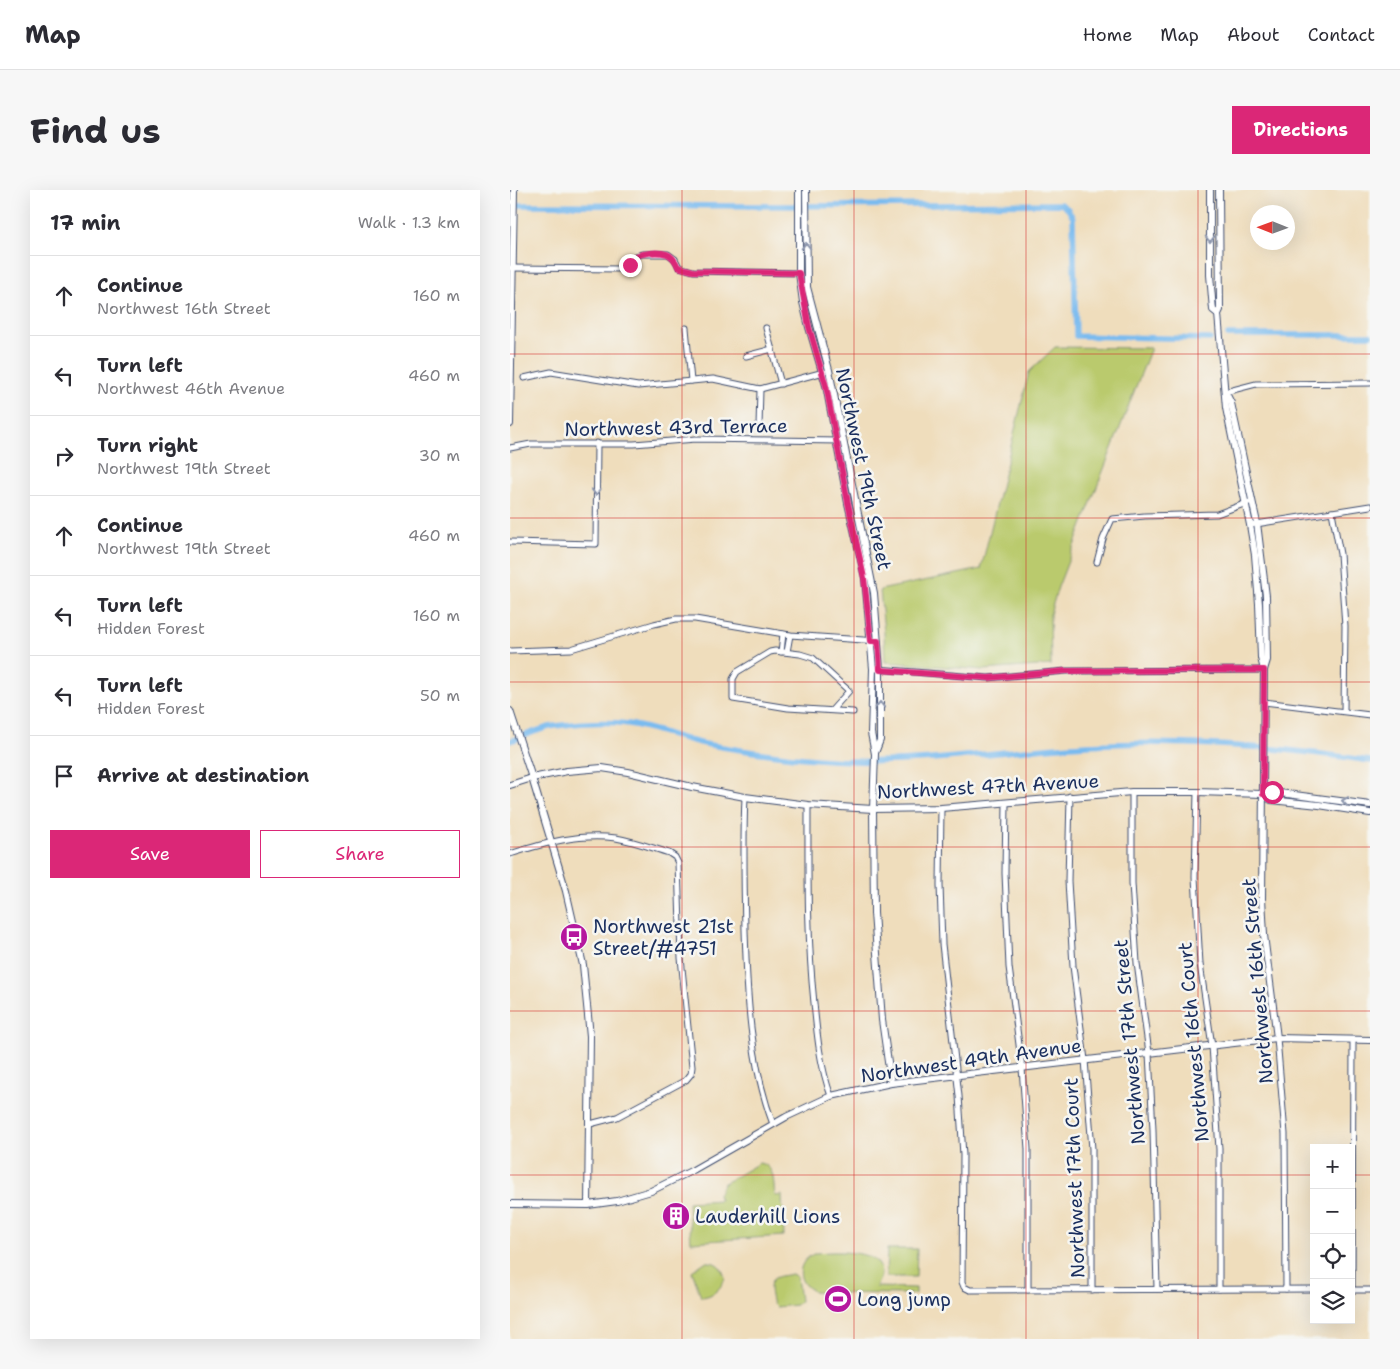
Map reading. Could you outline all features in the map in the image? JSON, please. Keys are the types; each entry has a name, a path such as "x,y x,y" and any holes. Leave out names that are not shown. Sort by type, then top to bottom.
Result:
{"street":[{"path":"510,424 511,268 514,190"},
{"name":"Northwest 16th Street","path":"1210,190 1210,275 1213,310 1218,314"},
{"name":"Northwest 16th Street","path":"1219,190 1220,310 1218,314 1226,408 1254,524 1261,658 1264,670 1262,906 1277,1038 1285,1134 1286,1289"},
{"name":"Northwest 19th Street","path":"802,192 799,273 809,327 826,372"},
{"name":"Northwest 19th Street","path":"802,218 807,287 840,440 848,503 868,577 876,669 871,734 875,754 873,808 874,914 882,1020 891,1083"},
{"path":"511,268 623,269 630,265 633,257 642,254 668,254 675,260 678,267 693,271 799,273"},
{"path":"686,328 690,381"},
{"path":"766,328 781,384"},
{"path":"746,356 772,349"},
{"path":"524,378 551,372 630,385 713,379 760,389 826,372"},
{"path":"1225,392 1256,384 1370,383"},
{"path":"759,427 760,389"},
{"name":"Northwest 43rd Terrace","path":"510,448 530,444 634,444 696,439 840,440"},
{"path":"510,542 596,544 597,443"},
{"path":"1097,562 1103,539 1112,519 1217,514 1249,502"},
{"path":"1254,524 1370,506"},
{"path":"1332,512 1340,554 1345,626 1344,711"},
{"path":"510,650 570,649 676,619 695,619 790,635 874,641"},
{"path":"784,634 784,652"},
{"path":"784,652 790,635"},
{"path":"832,710 849,691 813,658 800,654 770,652 736,672 732,679 733,699 788,708 853,712"},
{"path":"876,669 988,678 1066,671 1264,670"},
{"path":"1264,702 1370,715"},
{"path":"510,711 552,841 577,934 586,985 590,1022 588,1205"},
{"name":"Northwest 47th Avenue","path":"510,785 532,778 567,771 602,768 745,797 808,805 873,808 941,808 1132,792 1263,794 1272,792 1370,805"},
{"name":"Northwest 17th Street","path":"1132,792 1132,883 1137,964 1149,1053 1154,1130 1157,1289"},
{"name":"Northwest 16th Court","path":"1197,792 1195,876 1200,964 1212,1046 1219,1149 1219,1289"},
{"name":"Northwest 47th Avenue","path":"1263,794 1271,800 1370,813"},
{"name":"Northwest 17th Court","path":"1070,796 1068,880 1073,966 1085,1060 1092,1149 1092,1290"},
{"path":"745,797 746,965 758,1076 773,1124"},
{"path":"1319,805 1320,797"},
{"path":"1006,803 1005,873 1009,967 1022,1068 1028,1149 1028,1290"},
{"path":"808,805 807,899 809,956 823,1074 831,1096"},
{"path":"941,808 940,885 942,944 957,1075 963,1155 962,1282 964,1287 970,1290 1310,1289"},
{"path":"510,854 552,841 591,836 618,838 669,853 678,863 681,958 692,1068 691,1074 686,1080 617,1117 590,1124"},
{"name":"Northwest 49th Avenue","path":"510,1204 588,1205 617,1201 651,1191 773,1124 831,1096 891,1083 1277,1038 1370,1040"},
{"path":"1352,1279 1353,1040"},
{"path":"1355,1290 1370,1290"}],"green space":[{"path":"1055,347 1151,348 1058,587 1050,614 1051,665 984,670 885,662 880,590 981,569 1029,372"},
{"path":"759,1163 768,1167 773,1175 775,1196 782,1195 784,1236 691,1242 688,1202 720,1200 718,1195 723,1184"},
{"path":"887,1249 917,1249 916,1277 886,1277"},
{"path":"816,1253 850,1253 872,1259 879,1265 881,1274 876,1287 916,1288 916,1294 821,1293 813,1291 806,1286 800,1275 804,1262"},
{"path":"705,1262 718,1265 725,1278 722,1285 716,1291 701,1297 692,1271"},
{"path":"792,1274 797,1277 800,1301 796,1305 776,1307 773,1304 770,1285 777,1277"}],"waterway":[{"path":"519,205 794,206 1061,204 1068,209 1073,218 1076,336 1210,339"},
{"path":"1228,335 1370,335"},
{"path":"510,741 549,727 583,723 611,723 639,726 710,745 745,751 835,760 912,760 1058,747 1158,743 1264,748 1370,761"}],"place":[{"name":"Northwest 21st Street/#4751","path":"574,937"},
{"name":"Lauderhill Lions","path":"676,1216"},
{"name":"Long jump","path":"838,1299"}],"route":[{"path":"630,265 633,257 642,254 668,254 675,260 678,267 693,271 799,273 803,302 826,386 864,578 871,641 878,641 880,670 988,678 1066,671 1264,670 1263,794 1272,792"}]}
